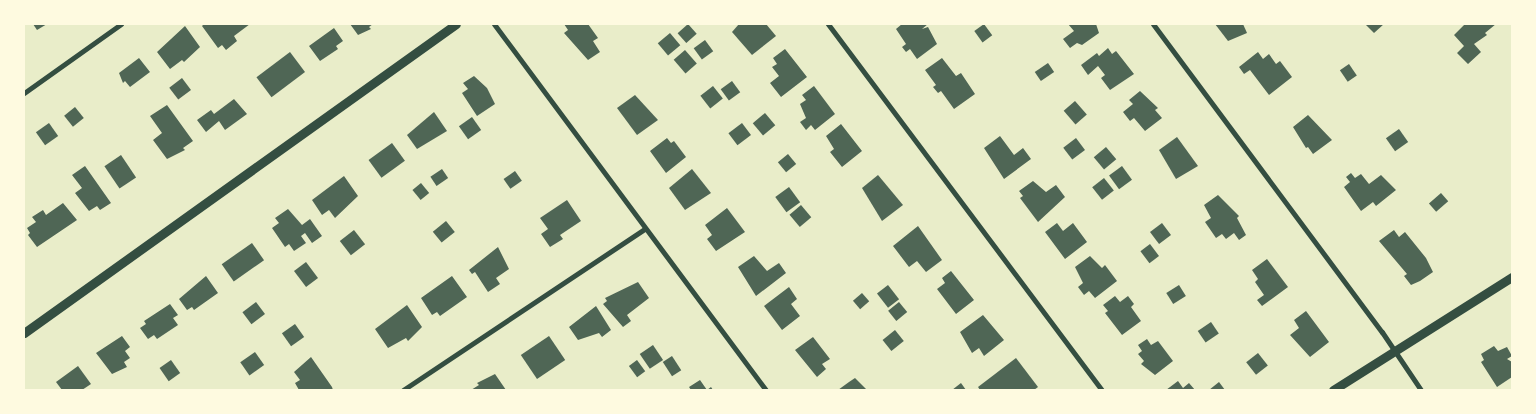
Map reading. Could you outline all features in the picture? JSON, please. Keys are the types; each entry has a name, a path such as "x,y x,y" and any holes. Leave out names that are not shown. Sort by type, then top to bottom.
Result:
{"street":[{"path":"24,94 120,24"},
{"path":"24,333 456,24"},
{"path":"494,24 644,229 766,390"},
{"path":"828,24 1102,390"},
{"path":"1153,24 1395,351 1421,390"},
{"path":"403,390 644,229"},
{"path":"1333,390 1512,277"}],"building":[{"path":"33,24 47,24 37,30"},
{"path":"204,24 250,24 234,36 237,41 226,50 222,45 218,48 202,26"},
{"path":"350,24 373,24 369,27 371,29 358,35"},
{"path":"564,24 588,24 598,38 593,41 600,52 588,60 564,33 568,30"},
{"path":"688,24 697,34 686,43 678,33"},
{"path":"739,24 766,24 776,36 752,55 732,32"},
{"path":"902,24 928,24 922,29 928,27 937,44 917,59 910,49 906,52 902,47 906,44 896,29"},
{"path":"984,24 992,35 983,42 974,31"},
{"path":"1068,24 1096,24 1099,33 1082,45 1077,43 1070,48 1063,39 1074,31"},
{"path":"1215,24 1243,24 1247,33 1228,41"},
{"path":"1365,24 1384,24 1374,33"},
{"path":"1465,24 1496,24 1485,33 1487,35 1474,44 1481,52 1468,64 1457,53 1464,46 1454,35"},
{"path":"185,26 200,47 184,62 182,60 170,69 157,52"},
{"path":"334,28 343,41 336,46 338,49 320,61 309,46"},
{"path":"670,33 680,45 668,56 658,43"},
{"path":"705,40 713,51 702,60 694,48"},
{"path":"1108,48 1112,54 1116,51 1134,74 1110,90 1101,78 1105,75 1098,66 1088,75 1081,65 1097,53 1099,56"},
{"path":"785,49 807,77 781,97 770,83 779,76 772,67 777,64 773,58"},
{"path":"685,50 697,64 685,73 674,60"},
{"path":"290,52 305,72 272,97 256,77"},
{"path":"1258,52 1263,59 1269,54 1276,64 1280,61 1292,77 1269,95 1250,70 1244,74 1239,67"},
{"path":"139,58 150,72 130,87 125,81 123,83 119,73"},
{"path":"942,58 956,76 961,73 975,94 954,109 941,91 938,93 933,87 936,85 925,70"},
{"path":"1048,63 1054,72 1041,81 1035,72"},
{"path":"1349,64 1357,76 1348,82 1340,70"},
{"path":"474,76 487,88 495,104 477,116 462,93 468,89 463,83"},
{"path":"182,78 191,90 178,100 169,88"},
{"path":"732,81 740,92 729,101 721,89"},
{"path":"713,86 723,99 710,108 700,96"},
{"path":"814,86 835,114 815,130 811,125 806,130 800,122 806,118 800,104 806,100 802,95"},
{"path":"1140,91 1158,108 1155,110 1162,118 1145,131 1134,118 1130,121 1123,112 1133,104 1129,100"},
{"path":"635,95 658,120 637,135 617,108"},
{"path":"234,99 247,114 225,130 219,121 206,132 197,120 211,110 214,114"},
{"path":"1075,101 1087,115 1075,124 1064,111"},
{"path":"167,105 193,141 183,148 185,150 167,159 153,140 162,133 150,116"},
{"path":"75,107 84,118 73,127 64,116"},
{"path":"434,112 447,131 417,149 407,135"},
{"path":"765,113 775,125 763,136 753,123"},
{"path":"1308,115 1332,140 1313,154 1308,147 1306,148 1293,127"},
{"path":"472,117 481,130 468,139 459,126"},
{"path":"49,123 58,136 45,145 36,132"},
{"path":"742,123 751,135 737,145 728,133"},
{"path":"841,124 862,151 842,167 830,152 834,149 826,136"},
{"path":"1399,129 1408,142 1395,151 1386,138"},
{"path":"1000,136 1014,155 1023,148 1031,159 1004,179 984,148"},
{"path":"1177,137 1198,166 1176,179 1159,150"},
{"path":"667,138 671,143 674,141 686,157 666,173 650,151"},
{"path":"1076,138 1085,150 1072,160 1063,148"},
{"path":"392,143 405,161 381,178 369,160"},
{"path":"1106,147 1116,159 1104,170 1094,157"},
{"path":"788,154 796,164 786,172 778,162"},
{"path":"121,155 136,177 120,189 104,166"},
{"path":"85,166 111,203 100,210 97,206 89,211 75,193 82,188 72,175"},
{"path":"1122,166 1132,180 1119,189 1109,175"},
{"path":"442,169 448,178 437,186 430,177"},
{"path":"692,169 711,193 685,210 669,188"},
{"path":"515,171 522,181 510,189 504,179"},
{"path":"1351,173 1355,178 1361,174 1369,184 1381,175 1396,190 1376,206 1373,202 1361,211 1344,187 1350,182 1346,177"},
{"path":"878,175 903,205 882,221 862,188"},
{"path":"344,176 358,196 335,218 329,210 322,215 312,200"},
{"path":"1104,178 1114,191 1102,200 1092,187"},
{"path":"1033,181 1046,192 1056,185 1065,197 1038,222 1020,198 1023,196 1019,191"},
{"path":"421,183 429,193 421,200 412,190"},
{"path":"789,187 800,202 786,212 775,197"},
{"path":"1441,193 1448,201 1436,212 1429,203"},
{"path":"1218,195 1239,216 1237,218 1246,235 1239,240 1234,233 1226,239 1222,234 1216,238 1205,222 1211,218 1204,205"},
{"path":"567,200 581,221 560,235 563,239 550,247 541,234 548,229 540,218"},
{"path":"63,203 77,220 37,247 28,235 30,233 27,228 36,222 32,217 43,210 46,215"},
{"path":"801,205 811,217 800,227 790,215"},
{"path":"727,208 745,232 716,251 707,239 712,235 705,225"},
{"path":"288,209 302,225 310,219 322,236 312,243 305,233 301,236 306,243 294,251 289,244 285,247 272,228 279,223 275,218"},
{"path":"446,221 455,232 442,243 433,232"},
{"path":"1057,223 1063,231 1073,223 1087,242 1065,259 1045,232"},
{"path":"1162,223 1171,235 1159,244 1150,232"},
{"path":"918,226 942,260 926,272 917,261 909,267 893,246"},
{"path":"354,230 365,244 351,255 340,241"},
{"path":"1394,230 1399,237 1405,232 1426,258 1433,272 1411,285 1404,276 1407,274 1379,241"},
{"path":"252,243 264,260 234,281 222,264"},
{"path":"1150,244 1159,256 1149,263 1140,251"},
{"path":"498,247 509,269 496,278 500,284 488,292 475,272 472,274 469,270"},
{"path":"754,256 767,271 779,263 786,273 756,296 738,267"},
{"path":"1090,256 1102,268 1105,265 1117,281 1095,298 1089,291 1084,295 1078,287 1083,283 1075,267"},
{"path":"1267,259 1288,287 1262,306 1257,300 1264,295 1255,282 1258,279 1252,270"},
{"path":"306,262 318,278 306,287 294,271"},
{"path":"951,271 974,300 956,314 937,289 945,283 942,278"},
{"path":"206,276 218,293 194,310 192,307 187,310 179,299"},
{"path":"452,276 467,297 440,316 437,312 432,315 421,298"},
{"path":"638,282 649,298 627,315 631,321 623,327 603,304 607,301 605,298"},
{"path":"888,285 899,299 888,308 877,294"},
{"path":"1179,285 1186,296 1173,304 1166,293"},
{"path":"789,287 797,299 791,304 800,316 782,330 764,306"},
{"path":"862,293 869,301 860,309 853,301"},
{"path":"1115,296 1120,302 1128,296 1134,304 1131,307 1141,321 1122,335 1105,313 1108,311 1103,305"},
{"path":"256,302 265,314 251,324 242,312"},
{"path":"899,302 907,312 896,321 888,311"},
{"path":"170,304 178,315 173,318 178,325 157,339 154,335 148,339 140,328 146,324 144,321"},
{"path":"407,305 422,327 408,341 406,338 388,348 375,329"},
{"path":"596,306 611,330 602,337 599,333 578,340 569,327"},
{"path":"1306,311 1329,342 1310,357 1290,335 1299,328 1294,320"},
{"path":"983,315 1004,340 984,356 979,348 972,353 960,332"},
{"path":"1211,322 1219,334 1206,343 1198,331"},
{"path":"295,324 304,337 291,346 282,333"},
{"path":"895,330 904,341 891,351 883,340"},
{"path":"122,336 130,347 125,351 130,358 124,362 127,367 112,374 96,353"},
{"path":"549,336 565,360 537,379 521,355"},
{"path":"813,337 830,359 822,364 826,369 817,377 795,350"},
{"path":"1147,339 1151,345 1158,341 1173,361 1155,375 1141,364 1144,361 1138,354 1142,351 1138,345"},
{"path":"653,345 663,360 650,369 640,354"},
{"path":"1494,346 1498,351 1507,347 1512,356 1507,359 1512,362 1512,377 1497,387 1481,362 1484,360 1481,354"},
{"path":"255,352 264,365 249,375 240,362"},
{"path":"1258,353 1268,366 1256,375 1246,362"},
{"path":"672,356 681,370 672,376 663,362"},
{"path":"311,357 333,390 299,390 295,383 300,380 294,372"},
{"path":"1016,358 1038,387 1034,390 980,390 978,387"},
{"path":"171,360 180,373 169,381 160,368"},
{"path":"637,360 645,371 637,377 629,366"},
{"path":"78,366 91,384 82,390 62,390 56,382"},
{"path":"495,374 506,390 471,390 479,385 477,383"},
{"path":"855,378 867,390 838,390 849,382"},
{"path":"700,380 707,390 691,390 689,387"},
{"path":"1178,381 1183,388 1189,383 1195,390 1166,390"},
{"path":"1219,382 1225,390 1209,390"},
{"path":"961,383 966,390 952,390"}]}
